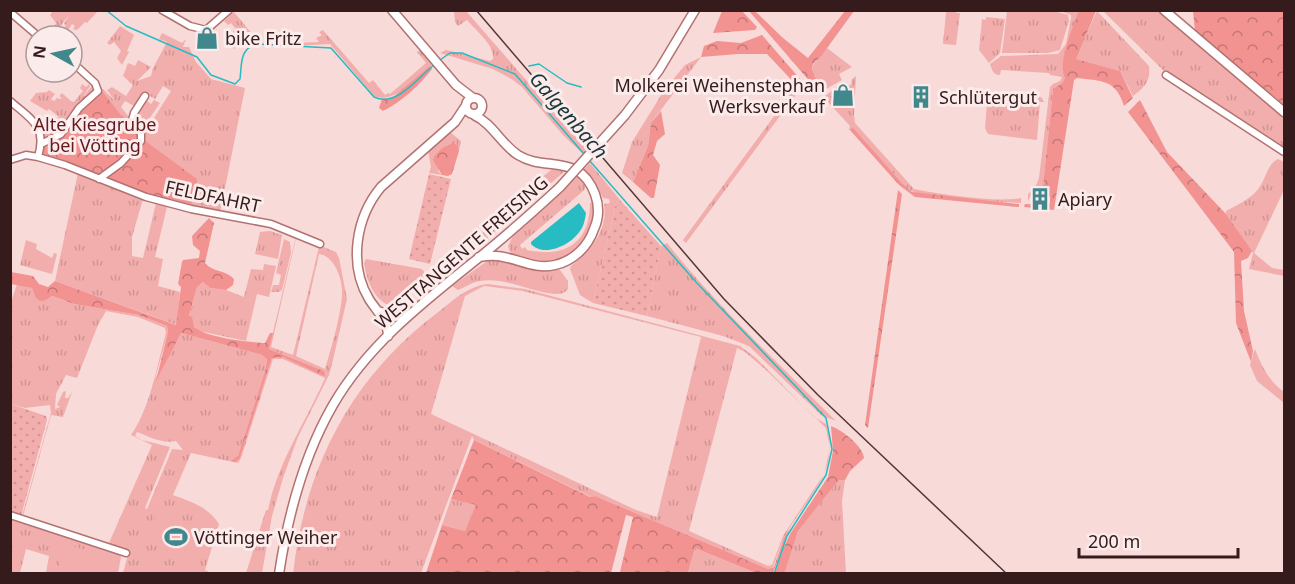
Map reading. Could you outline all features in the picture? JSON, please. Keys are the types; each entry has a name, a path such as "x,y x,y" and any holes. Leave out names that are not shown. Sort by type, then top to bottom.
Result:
{"main road":[{"path":"392,10 456,85 469,110 491,127 509,148 522,157 570,167 581,174 592,188 598,207 597,220 583,249 573,257 556,265 544,266 527,265 498,255 479,257"},
{"name":"WESTTANGENTE FREISING","path":"279,573 292,504 299,481 314,441 345,387 364,362 409,315 560,187 625,115 659,70 695,10"},
{"path":"1164,10 1284,112"},
{"path":"456,85 473,98 480,100 491,127"},
{"path":"469,110 468,100 473,98"},
{"path":"388,336 385,321 364,290 359,271 357,246 362,218 381,187 469,110 481,111 482,107"},
{"path":"508,233 504,249 513,259"},
{"path":"378,310 392,316 409,315"}],"street":[{"path":"162,10 175,18 206,30 229,10"},
{"path":"10,12 24,24"},
{"path":"41,144 62,134 80,108 98,91 95,83 84,73"},
{"path":"1166,75 1284,152"},
{"path":"99,179 121,163 141,141 141,134 132,120 145,96"},
{"path":"10,101 37,124 41,144 38,157"},
{"name":"FELDFAHRT","path":"10,160 26,155 38,157 135,194 184,208 271,224 320,244"},
{"path":"10,515 126,553"}],"green space":[{"path":"1079,10 1096,11 1076,59 1120,71 1133,98 1124,106 1121,97 1112,86 1093,80 1077,78 1074,80 1054,210 1024,207 1025,204 1047,205 1050,203 1050,197 1042,196 1053,89 1065,78 1064,55"},
{"path":"53,11 98,11 87,23 83,24 64,24 69,15 62,24 55,24 50,15"},
{"path":"454,11 466,11 587,150 583,154 513,80 493,69 440,53 446,50 490,61 493,59 488,43 467,20 458,26 455,22"},
{"path":"722,11 742,11 757,27 755,30 713,33"},
{"path":"749,11 755,11 808,58 845,11 854,11 813,64 815,77 824,88 818,91"},
{"path":"1007,11 1054,11 1068,15 1069,21 1060,50 1048,53 1002,53"},
{"path":"1060,11 1079,11 1065,55 1065,78 1053,89 1042,196 1031,195 1028,201 1028,194 1035,188 1039,178 1050,87 1062,77 1049,73 1001,70 998,75 993,72 990,64 1001,56 1058,54 1066,44 1071,18 1071,15"},
{"path":"1097,11 1149,66 1146,84 1133,96 1120,71 1075,59"},
{"path":"1103,11 1158,11 1284,117 1284,149 1165,72"},
{"path":"1193,11 1284,11 1284,105 1195,31"},
{"path":"234,12 253,35 234,49 225,36 236,29 231,23 228,25 224,21"},
{"path":"946,12 960,13 956,45 943,44"},
{"path":"986,17 1005,19 1000,53 989,63 979,50 982,19 986,20"},
{"path":"120,26 134,35 122,65 117,58 121,51 114,42 110,45 107,43"},
{"path":"323,30 369,83 373,80 385,95 390,94 426,63 417,52 421,50 432,65 398,93 382,98 374,96 330,44 295,46 293,43 319,42 316,38 322,35 319,32"},
{"path":"162,33 182,43 186,39 183,47 189,47 196,62 211,79 245,88 220,213 190,208 43,157 43,132 45,130 42,130 39,124 41,122 47,126 59,117 49,109 47,111 30,101 36,93 49,90 55,94 51,99 54,101 62,98 59,96 62,93 74,102 83,91 80,88 82,84 86,87 89,84 82,98 92,86 94,93 103,89 116,102 107,90 112,87 126,96 133,85 123,76 128,63 135,66 138,60 151,67 137,81 151,76 167,42 159,39","holes":["163,86 171,91 144,134 141,131 160,103 154,100 151,104 146,100 134,115 133,122 121,107 125,101 136,107 145,93 155,99"]},
{"path":"762,35 807,87 806,92 800,89 767,54 701,57 704,46 717,41 741,43"},
{"path":"827,48 852,67 839,74 842,80 821,92 818,91 823,88 812,71 814,63"},
{"path":"701,57 651,123 648,146 633,182 622,173 632,142 665,89 685,65"},
{"path":"430,66 432,69 410,93 383,111 379,108 382,99 392,98"},
{"path":"856,76 855,123 914,189 984,199 1021,198 1021,203 915,193 907,188 824,100 825,96 838,86 839,89 833,98 838,103 848,98 848,86"},
{"path":"797,85 800,89 686,243 683,240"},
{"path":"988,90 994,92 994,99 1038,100 1038,96 1042,98 1044,102 1040,102 1037,140 988,134 985,128"},
{"name":"Alte Kiesgrube bei Vötting","path":"103,92 120,114 143,135 144,140 197,179 197,189 190,208 150,197 43,155 43,148 56,140 82,108"},
{"path":"1140,100 1167,152 1226,214 1252,251 1248,258 1241,261 1244,311 1253,351 1251,362 1236,323 1234,252 1128,112"},
{"path":"661,111 665,134 657,141 653,155 660,165 654,198 651,198 633,182 648,146 651,123"},
{"path":"853,128 912,192 1019,204 1019,207 915,197 899,185 849,129"},
{"path":"450,132 461,141 459,151 458,145 453,143 447,145 438,171 442,175 429,173 431,167 428,151"},
{"path":"453,143 458,145 459,151 452,174 442,175 433,160 441,149"},
{"path":"1278,159 1284,162 1284,190 1254,253 1272,268 1284,270 1284,276 1249,269 1253,253 1226,214 1226,211 1256,192 1271,164"},
{"path":"590,163 620,200 616,203 593,303 580,295 570,269 601,231 605,214 604,204 610,203 609,199 603,198 595,181 584,169"},
{"path":"554,168 565,171 465,258 443,273 446,263"},
{"path":"78,173 143,199 132,237 132,256 143,258 156,203 167,207 155,257 163,259 158,286 180,292 177,325 55,281"},
{"path":"429,174 451,179 430,264 409,259"},
{"path":"578,176 585,183 585,189 520,245 522,249 525,247 527,250 552,252 572,245 585,229 590,203 594,201 590,232 578,249 550,262 529,261 510,252 508,246 513,236"},
{"path":"898,190 902,194 868,428 865,425"},
{"path":"620,200 661,246 647,316 593,303 616,203"},
{"path":"209,218 214,223 205,263 234,279 233,285 226,290 210,288 203,282 197,287 189,316 192,317 194,327 218,337 265,343 270,333 273,333 269,349 324,371 325,374 324,376 283,357 272,358 240,458 235,462 231,461 238,456 265,371 267,359 262,355 181,333 156,381 168,332 167,326 139,315 74,304 52,296 40,301 35,297 32,288 11,284 11,272 33,276 39,284 48,287 55,281 176,325 181,287 178,284 182,262 199,258 200,251 193,245 192,236"},
{"path":"270,231 282,235 278,259 255,254 260,232"},
{"path":"296,236 336,252 347,299 333,360 329,375 298,437 283,478 272,516 262,573 246,573 278,475 325,378 283,359 273,359 241,458 238,463 191,453 173,495 205,509 219,524 205,570 211,573 123,573 128,555 22,516 51,413 50,405 25,408 11,404 10,305 17,284 32,288 35,297 46,300 51,296 74,304 139,315 167,326 168,332 155,379 181,333 267,358 238,456 240,458 272,358 283,357 325,374 324,371 269,349","holes":["296,238 319,247 293,355 271,347","319,254 334,264 341,283 342,295 338,322 325,369 296,356","106,311 138,317 165,328 166,333 148,400 131,435 152,445 109,543 23,516 51,415 63,417 72,392 68,398 65,398 66,391 63,392 57,405 60,407 55,409 56,394 66,375 77,378","137,432 161,441 176,441 183,450 172,449 147,509 145,508 170,447 135,436"]},
{"path":"284,239 290,242 291,253 282,290 271,292 273,285 279,285 281,275 276,273"},
{"path":"26,240 37,244 36,249 52,258 54,253 57,254 52,274 20,265"},
{"path":"667,243 728,312 836,421 821,415 749,346 723,336 647,316 661,246"},
{"path":"366,259 422,269 426,274 424,279 394,307 381,301 373,290 365,270"},
{"path":"490,259 504,260 527,269 560,270 568,281 568,289 563,293 547,293 490,280 477,282 458,290 452,286"},
{"path":"264,264 276,266 269,297 257,294 246,341 199,331 194,327 189,317 197,287 203,282 210,288 226,290 244,297 251,269 263,270"},
{"path":"480,285 525,289 740,346 756,358 802,405 765,369 737,348 689,531 768,566 772,565 783,536 823,476 785,536 773,567 768,569 595,496 591,497 474,440 472,436 421,573 293,574 308,497 337,428 357,396 380,366 407,338 461,295","holes":["484,286 523,291 701,337 657,517 636,510 431,414 465,296"]},
{"path":"1255,349 1266,373 1284,392 1284,403 1257,381 1250,365"},
{"path":"11,404 46,416 47,420 21,516 11,512"},
{"path":"816,418 826,424 829,444 826,428"},
{"path":"831,426 851,439 860,448 864,458 850,471 845,480 839,480 798,531 785,571 775,573 790,534 828,477 833,451"},
{"path":"474,440 590,497 595,496 768,569 774,567 790,528 773,573 756,573 695,548 688,573 621,573 633,517 626,515 611,573 426,573 442,525 465,531 476,505 451,499"},
{"path":"839,480 845,480 842,501 846,573 783,574 798,531"},
{"path":"451,499 477,505 465,531 442,525"},
{"name":"Vöttinger Weiher","path":"156,515 205,531 195,559 146,543"},
{"path":"10,518 119,553 121,557 118,573 46,573 49,556 26,549 20,573 11,573"},
{"path":"66,544 117,560 113,573 57,573"},
{"path":"695,548 756,573 688,574"}],"water":[{"path":"579,203 586,213 585,220 576,236 564,245 550,250 536,248 531,244 531,242"}],"waterway":[{"name":"Galgenbach","path":"106,10 126,26 197,57 211,75 235,84 240,79 244,53 257,44 331,48 374,97 383,99 391,98 407,90 434,65"},
{"name":"Galgenbach","path":"440,60 450,53 462,53 515,74 584,154"},
{"path":"529,66 539,64 567,83 581,87"},
{"name":"Galgenbach","path":"589,160 696,282 826,418 832,449 826,475 787,536 774,574"}],"railway":[{"path":"476,10 724,299 818,395 1007,574"}],"place":[{"name":"bike Fritz","path":"207,38"},
{"name":"Molkerei Weihenstephan Werksverkauf","path":"843,95"},
{"name":"Schlütergut","path":"921,97"},
{"name":"Apiary","path":"1040,199"},
{"name":"Vöttinger Weiher","path":"176,537"}]}
